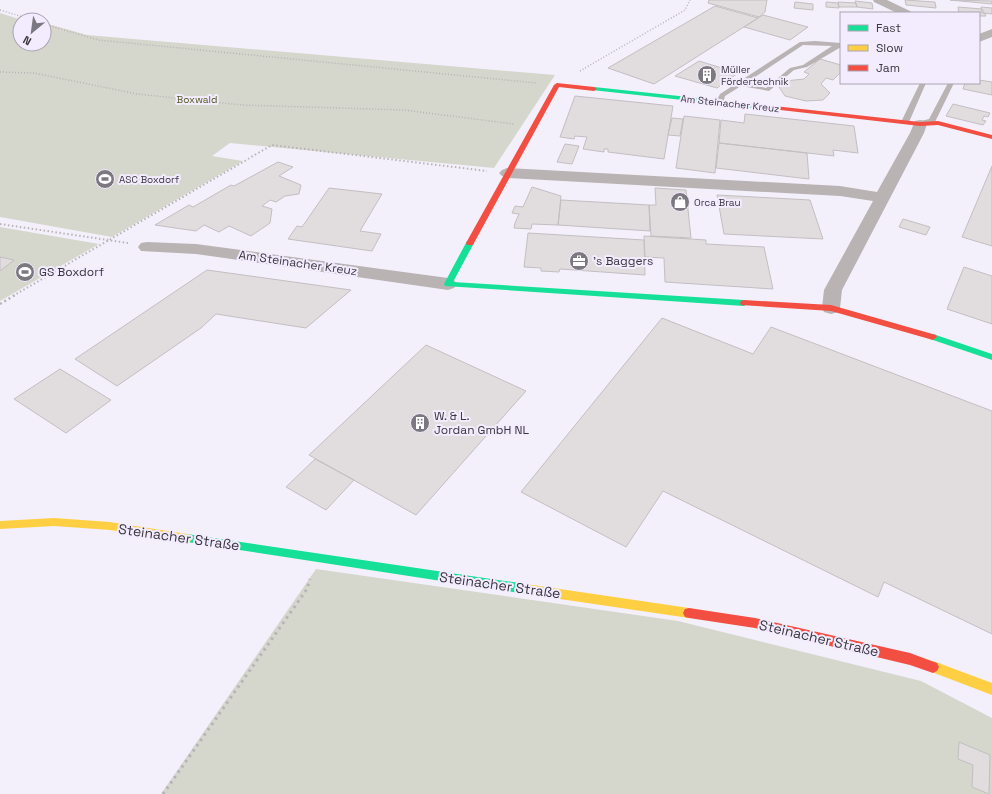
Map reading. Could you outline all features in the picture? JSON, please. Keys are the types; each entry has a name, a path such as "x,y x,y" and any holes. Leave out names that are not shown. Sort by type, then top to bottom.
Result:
{"street":[{"path":"878,0 904,12"},
{"path":"980,38 992,33"},
{"path":"980,42 992,47"},
{"name":"Am Steinacher Kreuz","path":"557,84 913,123 938,124 992,137"},
{"path":"448,284 508,173 535,127 557,84"},
{"path":"831,308 833,290 917,133 913,123"},
{"path":"508,173 840,191 883,198"},
{"name":"Am Steinacher Kreuz","path":"147,247 196,249 448,284 831,308 930,336 992,357"},
{"name":"Steinacher Straße","path":"0,525 54,522 110,526 754,623 910,659 992,689"}],"lane":[{"path":"720,102 722,95 802,43 840,45"},
{"path":"739,83 767,90 792,69 805,66 840,45"},
{"path":"923,84 913,123 932,120 950,84"}],"path":[{"path":"52,26 98,40 557,84 685,10 690,0"},
{"path":"0,10 12,14"},
{"path":"0,72 34,74 137,94 242,105 404,110 535,127"},
{"path":"0,304 272,145 508,173"},
{"path":"0,224 110,241"},
{"path":"163,794 307,590 311,578 310,556"}],"green space":[{"name":"Boxwald","path":"0,13 12,17 12,52 52,52 52,25 87,35 555,75 494,168 230,143 212,156 243,161 112,237 0,217"},
{"name":"GS Boxdorf","path":"0,227 99,244 0,301"},
{"path":"316,569 678,621 921,681 992,718 992,794 161,794"}],"building":[{"path":"709,0 767,0 765,12 759,17 708,3"},
{"path":"905,0 935,2 936,8 906,5"},
{"path":"950,0 992,1 992,4"},
{"path":"855,1 872,3 873,9 857,7"},
{"path":"795,2 813,4 813,10 794,8"},
{"path":"826,2 838,3 839,8 826,7"},
{"path":"838,2 856,3 857,7 839,7"},
{"path":"715,6 758,18 654,84 608,68"},
{"path":"958,7 982,9 986,16 980,16 980,12 959,12"},
{"path":"981,7 992,8 992,14 982,13"},
{"path":"763,15 808,27 790,40 744,27"},
{"path":"820,59 840,65 840,73 833,80 826,78 821,84 830,93 823,100 806,101 785,96 779,87 785,81 804,79 809,74 804,72"},
{"name":"Müller Fördertechnik","path":"699,61 738,73 717,88 675,76"},
{"path":"980,80 992,82 992,95 963,89 965,84 980,84"},
{"path":"575,96 673,106 664,159 608,152 608,149 604,149 604,152 583,149 587,137 575,136 574,139 560,137"},
{"path":"953,104 990,113 988,117 984,116 982,120 986,121 983,125 946,116"},
{"path":"745,114 854,126 858,153 833,150 834,156 719,143 721,120 744,123"},
{"path":"684,116 720,120 715,173 676,168"},
{"path":"672,118 683,119 680,136 668,135"},
{"path":"719,143 807,153 809,179 716,168"},
{"path":"565,144 579,146 572,164 557,162"},
{"path":"278,162 293,167 279,176 301,185 299,194 285,196 276,202 270,200 262,206 272,209 270,223 251,236 229,226 219,232 204,225 196,231 155,225 189,205 193,207 231,185 234,186"},
{"path":"992,166 992,246 962,237"},
{"path":"532,187 561,196 558,225 532,224 531,229 514,228 519,214 512,213 515,206 523,207"},
{"path":"329,188 382,194 360,231 381,234 372,251 288,239 297,226 302,227"},
{"path":"655,188 686,190 691,238 651,236 649,205 656,205"},
{"path":"717,195 810,200 823,239 724,234"},
{"path":"561,200 649,205 650,231 558,225"},
{"path":"903,219 930,227 926,235 899,227"},
{"path":"528,233 644,240 645,275 560,269 559,272 541,271 541,268 524,267"},
{"path":"644,236 706,240 706,244 764,247 773,289 665,282 664,258 645,257"},
{"path":"0,257 14,260 0,271"},
{"path":"964,267 992,276 992,324 947,309"},
{"path":"207,270 351,290 306,328 216,314 201,328 117,386 75,359"},
{"path":"662,318 753,354 771,327 992,411 992,634 884,582 878,597 663,491 626,547 521,492"},
{"name":"W. & L. Jordan GmbH NL","path":"426,345 526,391 416,515 309,455"},
{"path":"60,369 111,400 66,433 14,399"},
{"path":"315,459 354,480 326,510 286,487"},
{"path":"959,742 990,755 989,794 972,787 973,765 958,759"}],"traffic: fast":[{"path":"594,89 765,107"},
{"path":"470,243 448,284 744,303"},
{"path":"933,337 992,357"},
{"path":"187,538 526,589"}],"traffic: slow":[{"path":"0,525 54,522 110,526 187,538"},
{"path":"526,589 689,613"},
{"path":"933,667 992,689"}],"traffic: jam":[{"path":"470,243 557,85 594,89"},
{"path":"765,107 920,124 938,123 992,137"},
{"path":"744,303 831,308 933,337"},
{"path":"689,613 755,623 910,659 933,667"}],"place":[{"name":"Müller Fördertechnik","path":"707,75"},
{"name":"ASC Boxdorf","path":"105,179"},
{"name":"Orca Brau","path":"680,202"},
{"name":"'s Baggers","path":"579,261"},
{"name":"GS Boxdorf","path":"25,272"},
{"name":"W. & L. Jordan GmbH NL","path":"420,423"}]}
